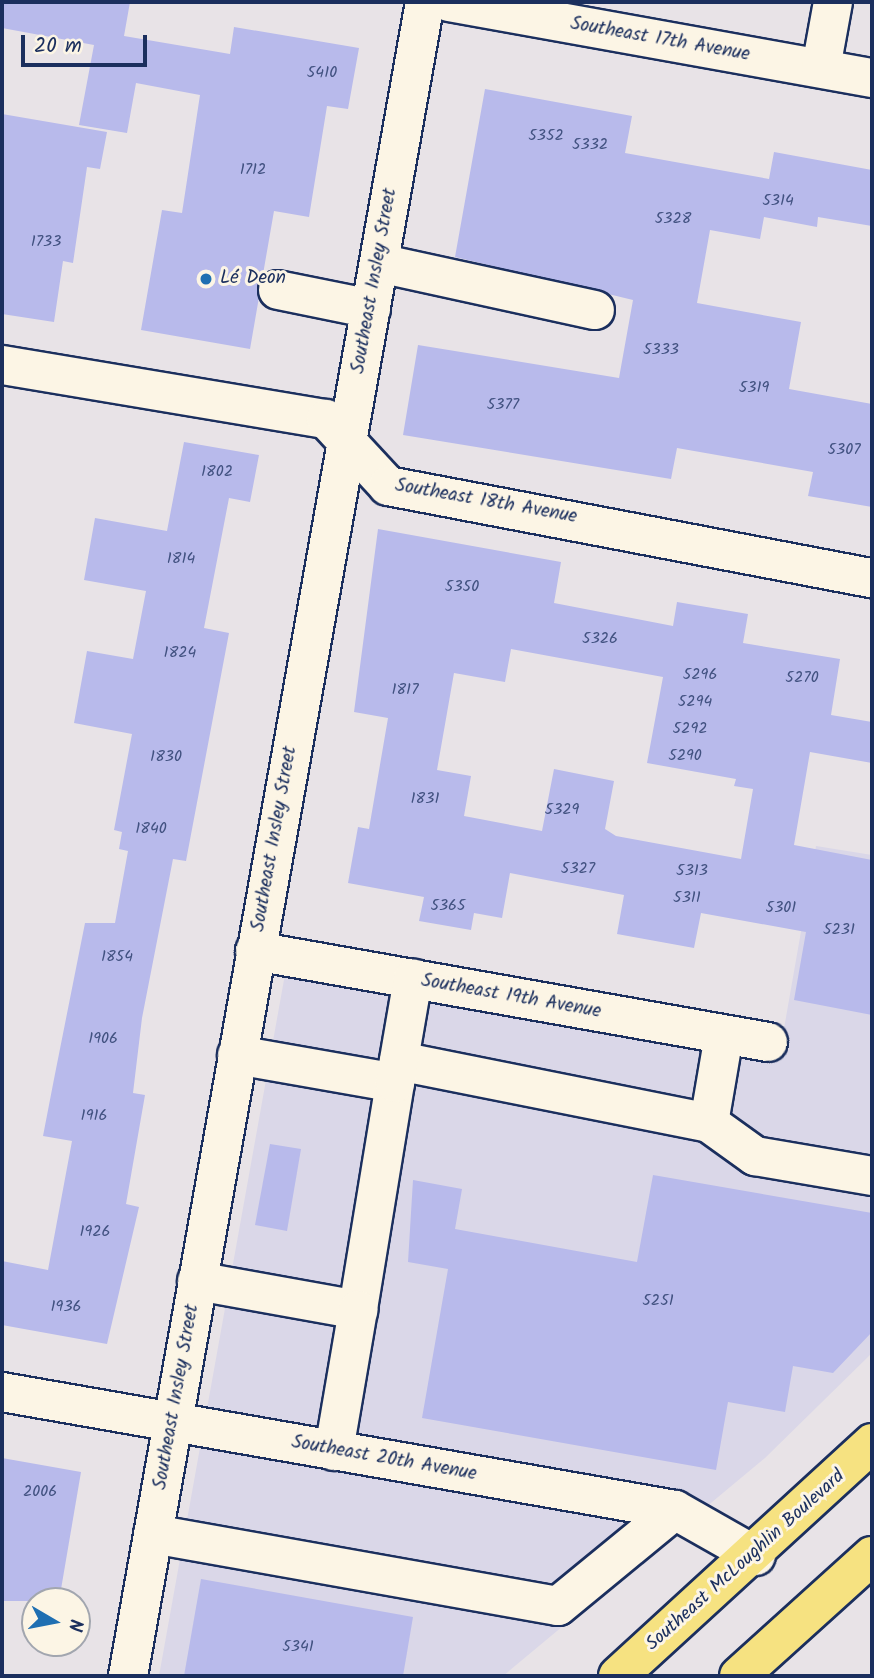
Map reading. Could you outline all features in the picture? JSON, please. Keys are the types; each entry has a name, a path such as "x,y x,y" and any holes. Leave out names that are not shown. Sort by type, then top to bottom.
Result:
{"highway":[{"name":"Southeast McLoughlin Boulevard","path":"618,1676 756,1556 872,1443"},
{"path":"740,1676 872,1556"}],"street":[{"name":"Southeast Insley Street","path":"128,1676 425,2"},
{"name":"Southeast 17th Avenue","path":"449,2 872,78"},
{"path":"821,68 833,2"},
{"path":"379,262 595,310"},
{"path":"278,290 371,309"},
{"name":"Southeast 18th Avenue","path":"2,365 326,419 388,486 872,578"},
{"name":"Southeast 19th Avenue","path":"255,951 768,1042"},
{"path":"334,1451 413,979"},
{"path":"709,1123 724,1035"},
{"path":"237,1055 397,1072 709,1123 755,1156 872,1176"},
{"path":"197,1281 358,1310"},
{"name":"Southeast 20th Avenue","path":"2,1392 675,1510 756,1556"},
{"path":"153,1534 558,1606 675,1510"}],"shaded area":[{"path":"816,846 872,855 872,1353 765,1458 503,1676 159,1676 289,952 782,1040"}],"building":[{"path":"2,2 130,2 124,36 230,54 234,27 359,48 348,109 327,106 309,217 274,211 250,349 141,330 162,210 182,213 200,95 136,83 127,133 79,125 94,45 2,28"},
{"path":"485,89 632,116 625,153 769,179 774,152 872,170 872,226 818,217 817,227 764,217 760,239 710,230 697,303 801,322 789,389 872,404 872,507 808,496 813,472 677,448 671,479 403,435 418,345 619,378 633,300 455,257"},
{"path":"2,114 107,132 100,169 87,167 73,263 63,261 54,322 2,314"},
{"path":"184,442 259,455 250,502 229,498 204,628 229,633 186,861 173,859 142,1018 133,1093 145,1095 126,1204 139,1207 107,1344 2,1325 2,1261 48,1270 72,1141 43,1136 85,923 115,923 128,851 119,849 122,832 114,830 132,734 74,723 87,651 133,659 146,591 84,580 95,518 167,531"},
{"path":"378,529 561,562 554,603 673,626 677,602 748,614 743,643 840,659 831,715 872,722 872,763 810,752 794,845 872,860 872,1015 794,1000 806,932 701,913 694,948 617,934 624,895 510,873 502,918 474,913 471,930 419,921 424,897 348,883 358,827 369,829 388,718 354,712","holes":["511,649 663,677 647,763 736,779 734,786 753,789 741,859 616,836 605,829 614,781 554,769 542,831 464,816 471,776 437,770 454,673 505,682"]},
{"path":"270,1144 301,1149 287,1231 255,1225"},
{"path":"653,1175 872,1213 872,1332 833,1373 793,1366 785,1412 728,1402 716,1470 422,1418 448,1269 408,1262 413,1180 462,1189 455,1229 637,1262"},
{"path":"2,1458 81,1472 61,1587 21,1587 21,1601 2,1601"},
{"path":"201,1579 413,1617 403,1676 184,1676"}],"place":[{"name":"Lé Deon","path":"206,279"}]}
